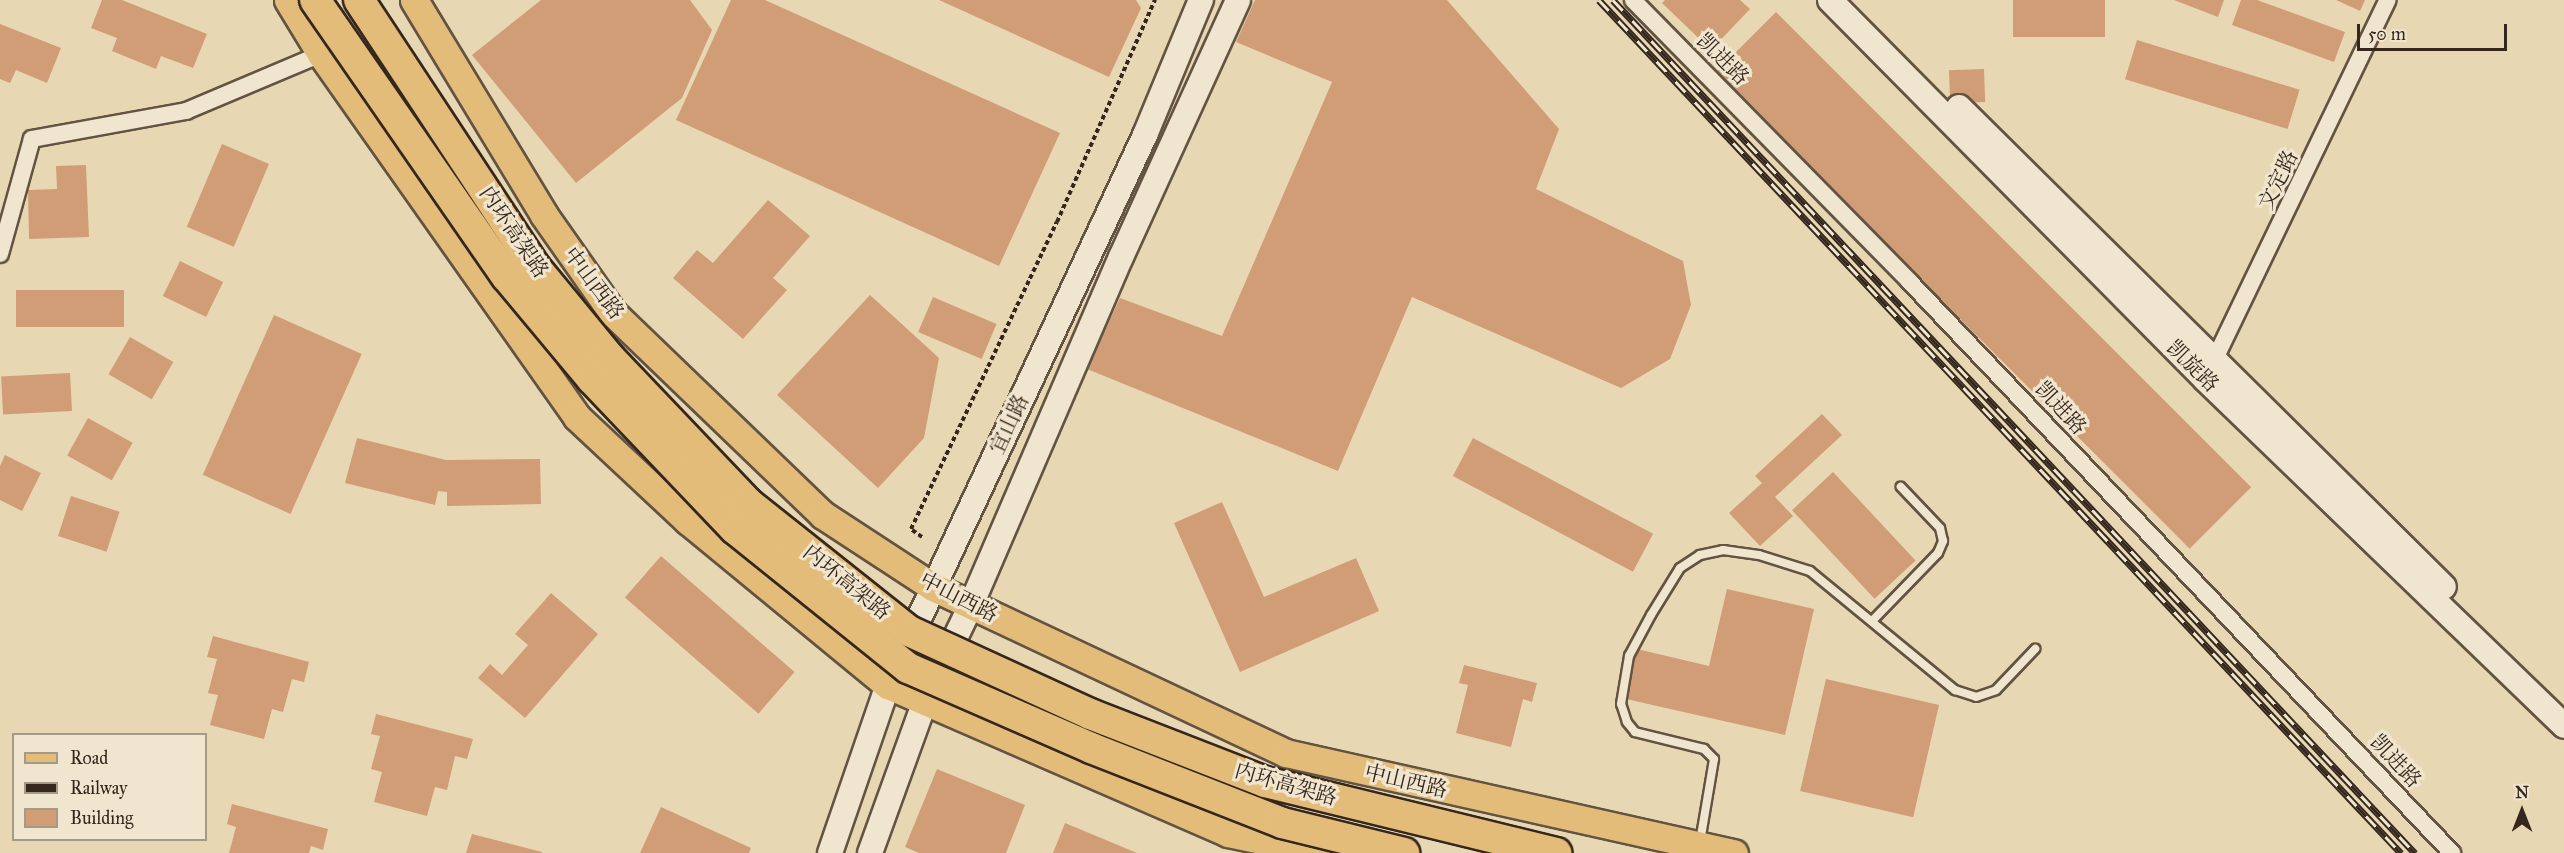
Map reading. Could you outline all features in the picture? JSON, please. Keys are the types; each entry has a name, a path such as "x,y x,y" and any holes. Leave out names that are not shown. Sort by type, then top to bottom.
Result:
{"highway":[{"name":"内环高架路","path":"315,0 507,277 592,379 735,529 908,668 1091,748 1282,823 1404,853"},
{"name":"内环高架路","path":"360,0 536,268 609,357 748,503 909,631 1090,714 1265,782 1556,853"}],"main road":[{"path":"288,0 321,54 577,417 688,521 888,685 1228,833 1323,853"},
{"name":"中山西路","path":"414,0 544,215 613,313 824,515 933,587 1286,753 1734,853"}],"street":[{"name":"宜山路","path":"830,853 888,685 1145,135 1201,0"},
{"name":"宜山路","path":"870,853 925,701 971,605 1120,258 1238,0"},
{"name":"凯进路","path":"1633,0 1909,280 2452,853"},
{"name":"凯旋路","path":"1830,0 2564,708"},
{"name":"凯旋路","path":"1852,0 2211,369 2564,726"},
{"name":"文定路","path":"2211,369 2388,0"},
{"path":"0,254 33,139 186,111 321,54"}],"lane":[{"path":"1873,620 1938,553 1943,541 1940,528 1901,487"},
{"path":"1699,845 1714,759 1704,749 1635,732 1627,722 1621,704 1629,656 1680,568 1700,555 1723,550 1759,555 1810,571 1873,620 1956,690 1976,697 1996,690 2035,649"}],"path":[{"path":"922,537 911,529 1057,222 1155,0"}],"building":[{"path":"102,0 122,0 207,34 193,68 161,56 156,69 112,51 117,38 91,28"},
{"path":"541,0 690,0 712,30 682,98 576,183 472,55"},
{"path":"731,0 765,0 1060,133 999,266 676,120"},
{"path":"939,0 1136,0 1141,8 1109,77"},
{"path":"1255,0 1447,0 1559,129 1536,189 1683,261 1691,305 1670,359 1621,388 1412,297 1338,471 1087,369 1120,298 1222,336 1332,82 1236,42"},
{"path":"1665,0 1740,0 1750,9 1711,50 1662,3"},
{"path":"2013,0 2105,0 2105,37 2013,37"},
{"path":"2174,0 2224,0 2218,17"},
{"path":"2241,0 2257,0 2345,32 2334,62 2232,25"},
{"path":"2336,0 2365,0 2360,11"},
{"path":"1776,12 2251,487 2190,549 1714,74"},
{"path":"0,24 61,48 47,83 16,70 10,83 0,79"},
{"path":"2137,40 2300,90 2288,129 2125,79"},
{"path":"1984,69 1985,102 1950,103 1949,70"},
{"path":"222,144 269,164 234,247 187,227"},
{"path":"86,165 89,237 29,239 28,190 57,189 56,166"},
{"path":"768,200 810,236 773,278 787,290 743,339 673,278 697,250 713,263"},
{"path":"180,261 223,282 206,317 163,296"},
{"path":"16,290 124,290 124,327 16,327"},
{"path":"870,295 939,358 924,438 878,488 777,395"},
{"path":"933,297 997,324 982,359 918,332"},
{"path":"274,315 362,354 291,514 203,475"},
{"path":"130,337 173,362 152,399 108,374"},
{"path":"70,373 72,411 3,415 1,377"},
{"path":"1822,414 1842,435 1775,497 1793,516 1760,546 1729,513 1762,483 1755,476"},
{"path":"88,418 133,443 112,480 67,456"},
{"path":"357,438 446,460 540,459 541,504 447,506 447,492 438,491 435,505 345,483"},
{"path":"1473,438 1653,534 1633,572 1453,476"},
{"path":"5,455 41,473 22,511 0,500 0,466"},
{"path":"1833,472 1916,560 1875,599 1792,510"},
{"path":"71,496 120,512 107,552 58,536"},
{"path":"1222,502 1264,597 1356,558 1379,611 1240,672 1174,523"},
{"path":"661,556 795,672 759,714 625,598"},
{"path":"1727,589 1814,609 1785,735 1626,699 1637,649 1709,666"},
{"path":"551,593 598,634 525,718 478,678 490,664 502,675 528,645 515,634"},
{"path":"213,636 309,662 304,682 292,679 283,712 272,709 264,739 210,725 218,695 208,693 217,659 207,657"},
{"path":"1464,665 1537,683 1532,702 1523,699 1511,747 1456,733 1468,685 1459,683"},
{"path":"1826,679 1939,705 1913,817 1800,791"},
{"path":"376,714 473,739 467,759 455,756 447,790 435,787 427,816 374,802 382,772 371,769 380,736 371,734"},
{"path":"937,769 1025,805 1006,853 919,853 905,847"},
{"path":"232,804 328,829 323,850 311,846 309,853 229,853 236,827 227,824"},
{"path":"661,807 751,848 749,853 640,853"},
{"path":"1065,823 1137,853 1053,853"},
{"path":"472,834 542,852 542,853 466,853"}],"railway":[{"path":"1599,0 2401,853"},
{"path":"1613,0 2415,853"}]}
